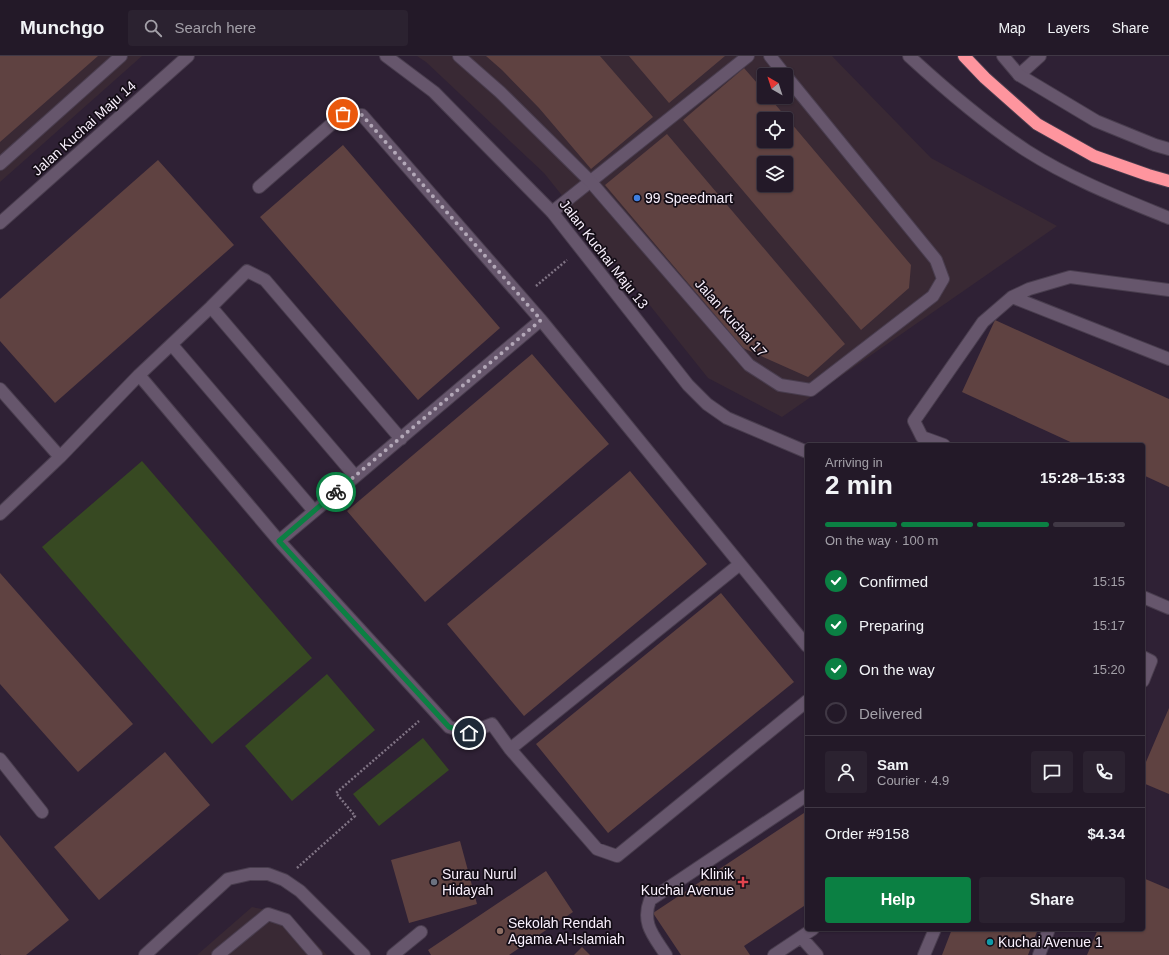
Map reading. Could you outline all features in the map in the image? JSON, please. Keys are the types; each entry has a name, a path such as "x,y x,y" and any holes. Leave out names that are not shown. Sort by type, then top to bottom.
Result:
{"highway":[{"path":"964,56 985,78 1037,124 1094,156 1169,181"}],"street":[{"path":"0,164 121,56"},
{"name":"Jalan Kuchai Maju 14","path":"0,223 187,56"},
{"name":"Jalan Kuchai Maju 13","path":"386,56 434,92 552,212 688,385 708,404 727,418 805,451"},
{"name":"Jalan Kuchai 17","path":"459,56 500,92 590,181 749,365 780,385 811,390 933,296 943,279 936,260 793,84"},
{"path":"552,212 748,56"},
{"name":"Jalan Kuchai 17","path":"770,56 780,68"},
{"path":"908,56 965,107 1027,151 1075,178 1169,218"},
{"path":"991,56 1019,75 1096,121 1154,145 1169,149"},
{"path":"1003,56 1019,75"},
{"path":"1019,75 1040,56"},
{"path":"258,187 343,114 362,115 541,320 805,644"},
{"path":"0,514 60,457 139,375 247,271 264,280 401,439"},
{"path":"938,443 922,437 914,421 983,322 1012,297 1029,289 1070,277 1169,290"},
{"path":"1012,297 1169,359"},
{"path":"211,307 356,476"},
{"path":"279,541 541,320"},
{"path":"172,344 314,511"},
{"path":"139,375 279,541 449,727 469,733 492,724 510,749 598,849 617,856 805,703"},
{"path":"0,389 60,457"},
{"path":"510,749 740,564"},
{"path":"1145,598 1169,608"},
{"path":"1145,670 1147,659"},
{"path":"0,759 42,812"},
{"path":"666,955 648,925 646,910 650,900 805,796"},
{"path":"145,955 228,879 250,874 268,874 284,880 300,891 364,955"},
{"path":"218,955 268,914 286,920 316,955"},
{"path":"774,955 810,931"},
{"path":"924,955 934,931"},
{"path":"1039,955 1048,931"},
{"path":"393,955 421,932"},
{"path":"801,937 817,955"}],"path":[{"path":"521,297 581,249"},
{"path":"284,880 355,816 336,793 433,709"}],"shaded area":[{"path":"0,56 142,56 0,182"},
{"path":"417,56 832,56 931,158 1057,226 782,417 708,378 544,173 426,62"},
{"path":"252,907 288,914 327,955 197,955"}],"green space":[{"path":"142,461 312,658 212,744 42,547"},
{"path":"327,674 375,730 292,801 245,746"},
{"path":"423,738 449,770 379,826 353,794"}],"building":[{"path":"0,56 98,56 0,142"},
{"path":"486,56 600,56 653,117 591,169 539,108 502,70"},
{"path":"629,56 725,56 669,103"},
{"path":"744,68 757,83 757,104 775,104 782,112 757,112 757,148 793,148 793,125 911,265 909,288 861,330 683,120"},
{"path":"667,134 845,344 808,377 743,348 605,185"},
{"path":"343,145 500,328 418,400 260,217"},
{"path":"158,160 234,245 55,403 0,341 0,299"},
{"path":"995,320 1169,399 1169,487 1145,476 1145,443 1073,443 962,392"},
{"path":"532,354 609,444 425,602 347,511"},
{"path":"630,471 707,564 524,716 447,624"},
{"path":"0,573 133,724 78,772 0,684"},
{"path":"721,593 794,682 608,833 536,744"},
{"path":"1169,708 1169,794 1145,784 1145,764"},
{"path":"165,752 210,805 99,900 54,847"},
{"path":"805,812 805,905 744,946 750,955 681,955 653,913"},
{"path":"0,835 69,920 26,955 0,954"},
{"name":"Surau Nurul Hidayah","path":"460,841 477,904 409,923 391,860"},
{"name":"Sekolah Rendah Agama Al-Islamiah","path":"546,871 573,912 509,955 431,955 428,950"},
{"path":"1145,879 1169,889 1169,955 1087,955 1097,931 1145,931"},
{"name":"Kuchai Avenue 1","path":"951,931 1037,931 1028,955 942,955"},
{"path":"582,947 590,955 574,955"}],"way so far":[{"path":"336,492 541,320 362,115 343,114"}],"place":[{"name":"99 Speedmart","path":"637,198"},
{"name":"Surau Nurul Hidayah","path":"434,882"},
{"name":"Klinik Kuchai Avenue","path":"743,882"},
{"name":"Sekolah Rendah Agama Al-Islamiah","path":"500,931"},
{"name":"Kuchai Avenue 1","path":"990,942"}],"route":[{"path":"336,492 279,541 449,727 469,733"}]}
